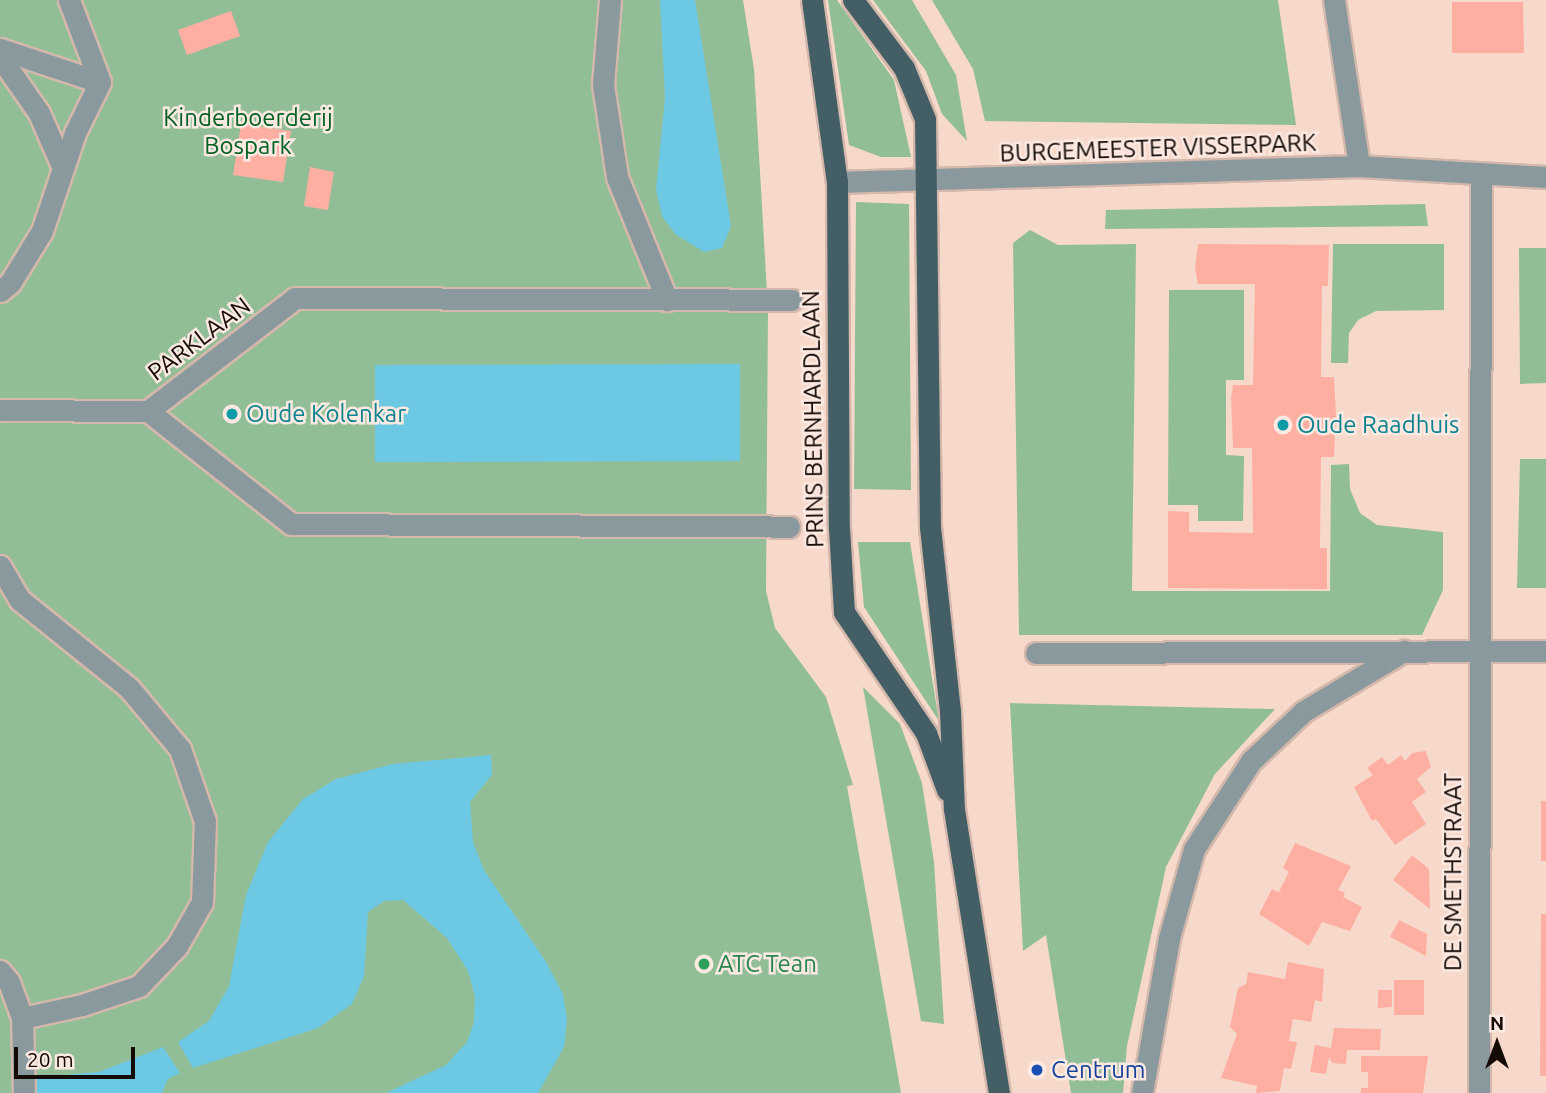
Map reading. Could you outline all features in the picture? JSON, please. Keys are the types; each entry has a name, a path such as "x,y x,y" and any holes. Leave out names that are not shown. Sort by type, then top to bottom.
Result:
{"main road":[{"name":"PRINS BERNHARDLAAN","path":"812,0 837,182 839,528 844,612 926,733 954,809"},
{"name":"PRINS BERNHARDLAAN","path":"853,0 904,68 925,119 929,181 930,527 950,711 954,809 999,1093"}],"street":[{"path":"0,291 10,283 42,231 63,168 100,82 69,0"},
{"path":"610,0 603,85 617,177 667,300"},
{"path":"1334,0 1359,166"},
{"path":"0,49 100,82"},
{"path":"0,57 39,113 63,168"},
{"name":"BURGEMEESTER VISSERPARK","path":"837,182 1359,166 1481,176 1546,177"},
{"path":"1480,651 1481,176"},
{"name":"PARKLAAN","path":"789,527 291,524 148,411 295,298 792,300"},
{"path":"0,410 148,411"},
{"path":"0,566 20,600 130,688 180,749 205,821 202,902 167,956 139,986 82,1005 22,1018"},
{"path":"1142,1093 1169,938 1194,849 1251,761 1286,727 1304,711 1404,651"},
{"name":"DE SMETHSTRAAT","path":"1479,1093 1480,651"},
{"path":"1036,653 1546,651"},
{"path":"0,971 9,982 22,1018 23,1083"}],"green space":[{"name":"Kinderboerderij Bospark","path":"0,0 743,0 754,69 768,309 766,591 775,628 826,697 853,785 847,786 901,1093 0,1093"},
{"path":"828,0 837,0 894,80 911,157 881,157 849,145"},
{"path":"873,0 912,0 956,75 967,141 942,114 926,71"},
{"path":"932,0 1278,0 1296,125 985,121 973,69"},
{"path":"856,202 909,204 911,490 854,489"},
{"path":"1425,204 1428,226 1105,229 1106,210"},
{"path":"1030,230 1058,245 1136,244 1132,591 1330,591 1331,465 1349,464 1350,489 1360,513 1377,525 1443,532 1443,590 1422,635 1019,635 1013,243"},
{"path":"1333,244 1444,244 1444,310 1376,311 1358,320 1349,333 1348,363 1331,363"},
{"path":"1519,248 1546,248 1546,383 1520,384"},
{"path":"1169,290 1244,290 1244,380 1226,380 1226,455 1244,456 1243,521 1198,521 1198,505 1168,505"},
{"path":"1520,459 1546,459 1546,588 1517,588"},
{"path":"858,542 910,542 939,721 864,607"},
{"path":"863,687 900,724 922,783 934,862 944,1024 921,1021"},
{"path":"1010,703 1275,709 1215,774 1166,867 1127,1046 1123,1093 1071,1093 1046,935 1023,951"}],"water":[{"path":"660,0 695,0 731,226 722,248 704,252 675,234 662,216 656,190 665,98"},
{"path":"740,364 740,461 375,462 375,365"},
{"path":"491,755 492,775 470,802 473,842 484,870 546,962 563,994 567,1020 564,1047 538,1093 386,1093 446,1065 467,1042 474,1022 475,996 468,971 447,938 403,900 384,901 368,912 364,976 352,1004 318,1028 193,1068 178,1042 209,1021 229,986 246,895 268,842 303,799 336,779 393,764"},
{"path":"163,1047 180,1073 168,1079 162,1093 32,1093 30,1078 99,1072"}],"building":[{"path":"1452,2 1523,2 1524,53 1452,53"},
{"path":"231,11 240,36 187,55 178,30"},
{"path":"241,124 291,131 283,182 233,175"},
{"path":"310,167 334,172 328,210 304,206"},
{"name":"Oude Raadhuis","path":"1198,244 1329,245 1328,286 1322,286 1321,377 1334,377 1336,416 1334,457 1321,457 1320,548 1327,548 1327,589 1168,588 1168,511 1189,512 1189,532 1253,533 1252,448 1233,448 1231,398 1233,385 1253,385 1255,284 1198,284 1195,268"},
{"path":"1426,751 1431,767 1417,779 1426,792 1412,802 1426,824 1395,845 1376,819 1372,821 1354,787 1373,775 1367,768 1382,757 1388,765 1401,755 1405,761 1412,753"},
{"path":"1541,801 1546,801 1546,861 1541,861"},
{"path":"1295,843 1351,866 1338,890 1345,893 1343,897 1362,907 1350,931 1322,922 1309,946 1259,914 1272,889 1279,892 1289,872 1283,868"},
{"path":"1412,855 1429,869 1430,909 1393,880"},
{"path":"1541,914 1546,914 1546,1076 1540,1076"},
{"path":"1399,920 1427,934 1426,956 1390,937"},
{"path":"1288,962 1324,969 1322,1002 1315,1000 1311,1022 1293,1019 1289,1041 1297,1042 1291,1069 1284,1068 1280,1091 1256,1093 1257,1086 1221,1078 1237,1034 1230,1027 1238,988 1246,984 1248,972 1285,979"},
{"path":"1394,980 1424,980 1424,1015 1394,1015"},
{"path":"1378,990 1392,990 1392,1007 1378,1008"},
{"path":"1334,1028 1381,1029 1380,1050 1347,1050 1346,1064 1332,1063 1329,1057 1326,1074 1310,1072 1315,1045 1331,1048"},
{"path":"1361,1056 1428,1056 1423,1093 1361,1093 1361,1088 1368,1088 1368,1072 1361,1072"}],"place":[{"name":"Oude Kolenkar","path":"232,414"},
{"name":"Oude Raadhuis","path":"1283,425"},
{"name":"ATC Tean","path":"704,964"},
{"name":"Centrum","path":"1037,1070"}]}
